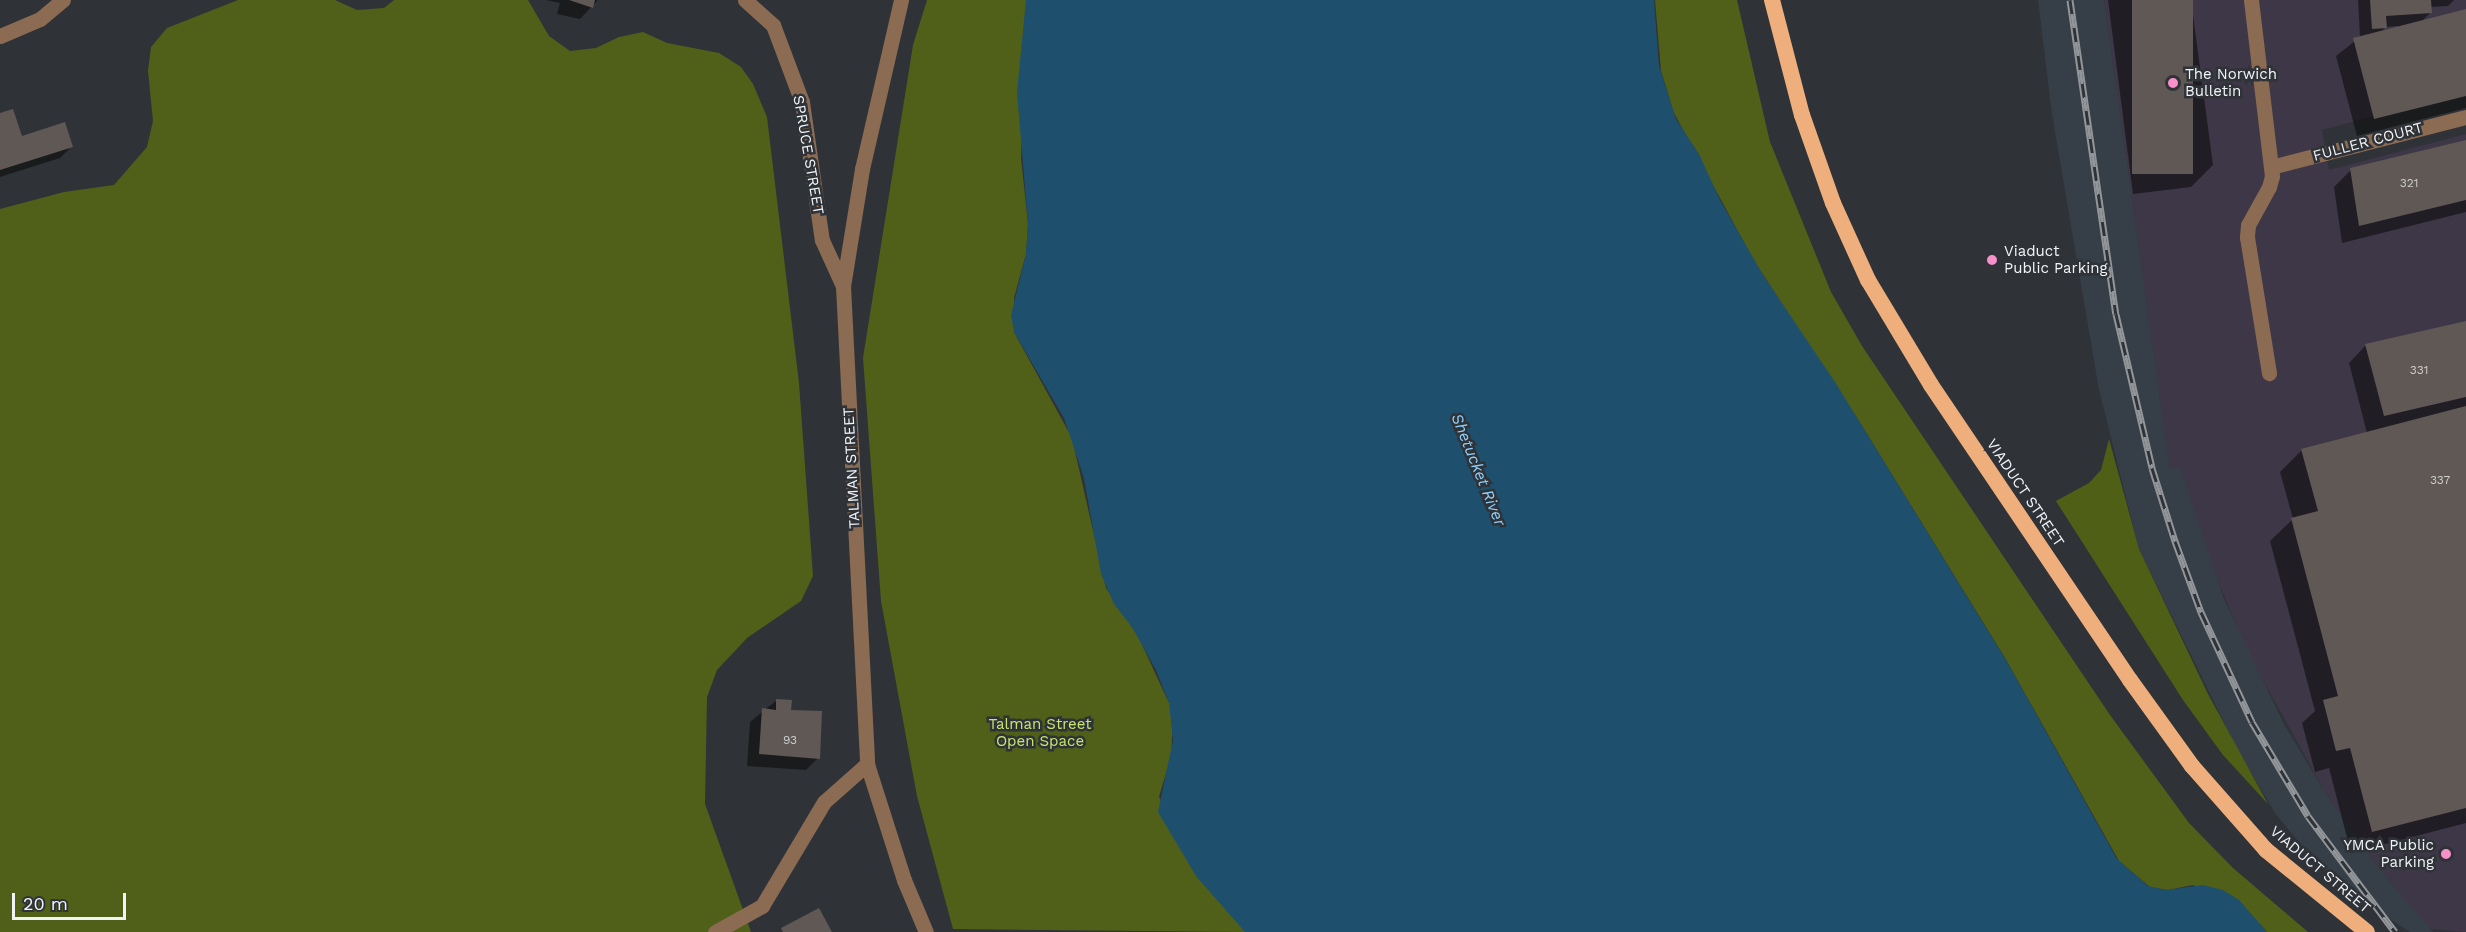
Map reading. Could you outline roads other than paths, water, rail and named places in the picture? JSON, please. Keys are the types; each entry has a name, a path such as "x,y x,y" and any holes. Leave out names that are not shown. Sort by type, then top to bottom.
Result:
{"highway":[{"name":"VIADUCT STREET","path":"1772,0 1809,137 1868,280 1937,394 2140,694 2192,766 2244,827 2309,888 2367,932"}],"street":[{"path":"0,36 40,19 63,0"},
{"name":"SPRUCE STREET","path":"745,0 773,25 802,102 822,240 843,286"},
{"name":"TALMAN STREET","path":"901,0 862,169 843,286 867,764 904,880 926,932"},
{"path":"2251,0 2271,167 2269,187 2252,215 2247,237 2269,373"},
{"name":"FULLER COURT","path":"2271,167 2466,117"},
{"path":"715,932 762,906 824,802 867,764"}],"water":[{"name":"Shetucket River","path":"1026,0 1654,0 1659,66 1676,119 1699,154 1721,202 1763,275 1835,382 2007,662 2117,859 2148,886 2166,890 2203,885 2223,890 2239,900 2267,932 1245,932 1196,876 1158,812 1173,740 1169,703 1156,670 1132,627 1114,604 1101,574 1084,478 1064,418 1014,332 1011,315 1026,254 1028,224 1017,92"}],"railway":[{"path":"2070,0 2116,314 2152,468 2175,541 2201,612 2252,722 2308,816 2395,932"}],"place":[{"name":"The Norwich Bulletin","path":"2173,83"},
{"name":"Viaduct Public Parking","path":"1992,260"},
{"name":"YMCA Public Parking","path":"2446,854"}],"park label":[{"name":"Talman Street Open Space","path":"1040,732"}]}
